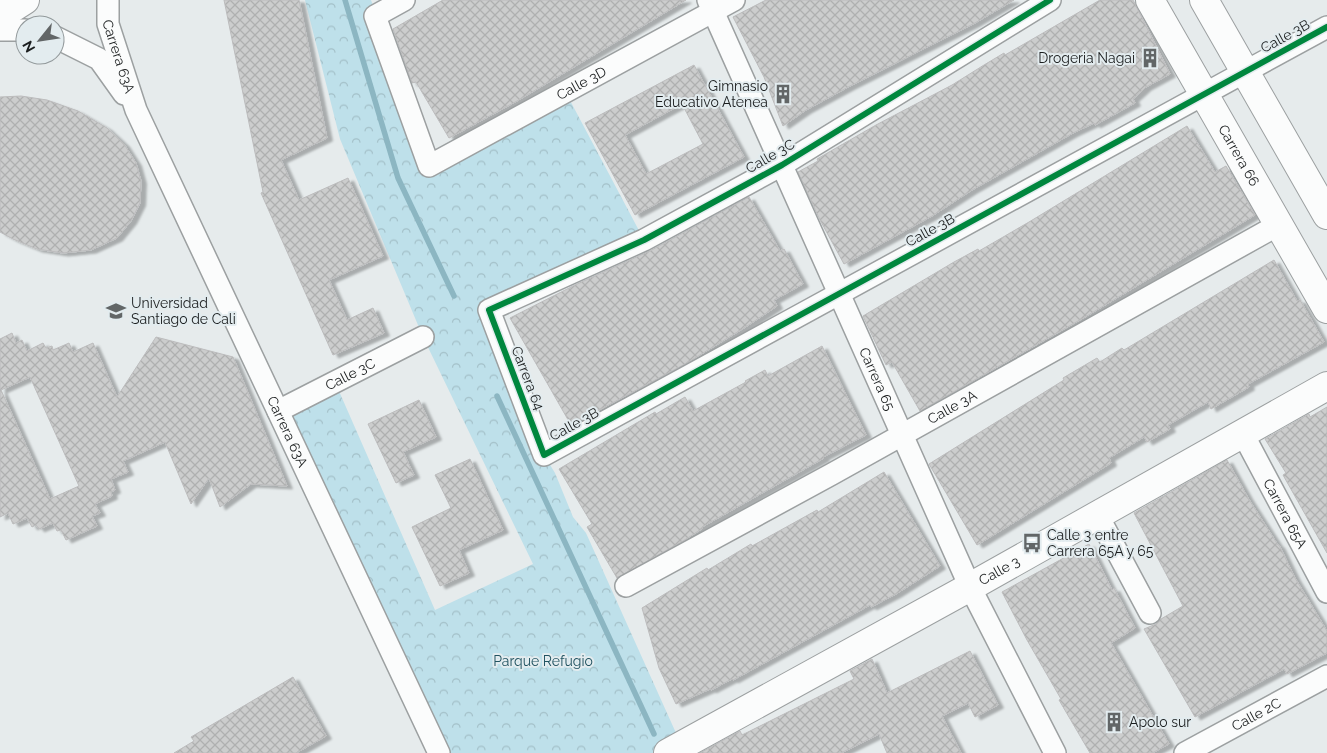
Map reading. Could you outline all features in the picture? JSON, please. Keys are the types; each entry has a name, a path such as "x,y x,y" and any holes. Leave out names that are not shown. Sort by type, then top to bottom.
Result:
{"street":[{"path":"0,6 9,0"},
{"path":"0,16 25,0"},
{"name":"Carrera 63A","path":"108,0 108,24 136,110 439,753"},
{"name":"Calle 3D","path":"404,0 375,16 429,166 711,6 734,0"},
{"name":"Calle 3C","path":"489,310 644,240 782,165 1050,0"},
{"name":"Carrera 66","path":"1150,0 1327,310"},
{"path":"1204,0 1325,206"},
{"name":"Carrera 65","path":"711,6 970,587 1055,753"},
{"name":"Calle 3B","path":"544,454 1327,27"},
{"path":"0,30 15,30"},
{"name":"Carrera 63A","path":"65,42 98,59 136,110"},
{"name":"Calle 3A","path":"626,586 902,435 1278,225"},
{"name":"Carrera 64","path":"489,310 544,454"},
{"name":"Calle 3C","path":"278,411 423,337"},
{"name":"Calle 3","path":"668,753 1098,516 1327,386"},
{"name":"Carrera 65A","path":"1243,434 1327,592"},
{"path":"1098,516 1150,612"},
{"name":"Calle 2C","path":"1185,753 1327,676"}],"green space":[{"name":"Parque Refugio","path":"305,0 371,0 429,166 565,91 644,240 489,309 544,455 555,473 573,517 586,533 685,753 439,753 278,411 335,382 435,610 533,564 423,337 340,139"}],"building":[{"path":"224,0 299,0 327,138 281,160 299,200 348,178 383,256 329,280 347,320 373,308 384,333 333,355 261,193 263,192"},
{"path":"443,0 686,0 517,101 449,138 416,82 412,83 393,29"},
{"path":"766,0 1014,0 975,23 806,110 783,126 764,77 733,17"},
{"path":"1100,0 1133,0 1170,74 1146,87 1133,99 1135,103 1095,125 1094,123 1073,133 972,190 932,216 844,264 820,220 798,172 876,125 952,85 1004,53 1005,55"},
{"path":"694,65 744,157 635,215 585,123","holes":["682,104 703,144 646,174 625,135"]},
{"path":"21,96 47,100 78,111 107,128 124,144 136,163 141,181 140,203 131,221 117,238 91,250 63,253 37,249 0,232 0,97"},
{"path":"1187,126 1215,172 1226,166 1255,215 1085,317 920,411 892,362 886,365 863,316 954,262 978,249 979,251 1029,222"},
{"path":"749,197 780,251 784,249 803,284 774,300 777,306 685,364 571,425 510,318 575,285 650,251"},
{"path":"1274,260 1297,301 1300,300 1324,342 1248,384 1249,387 1211,409 1208,402 1168,425 1170,429 1147,442 1144,437 1109,458 1111,463 977,545 929,464 1064,380 1063,378 1097,358 1100,362 1122,348 1124,350"},
{"path":"12,333 16,343 22,340 27,351 43,343 46,348 52,346 53,350 69,343 73,352 93,343 117,397 156,337 233,357 287,486 251,484 220,507 209,478 191,504 165,442 123,461 128,472 111,479 115,490 111,492 112,496 95,504 100,513 92,516 97,526 66,540 61,530 57,531 53,523 39,529 36,525 32,527 27,518 13,524 8,513 0,517 0,339","holes":["30,377 79,486 50,499 1,390"]},
{"path":"822,346 866,435 823,457 702,527 683,541 617,578 587,527 592,524 559,469 655,412 656,414 685,397 693,411 765,370 768,376"},
{"path":"419,400 436,437 403,452 414,475 396,483 368,424"},
{"path":"1327,407 1327,553 1283,475 1286,473 1265,439 1309,414 1310,417"},
{"path":"470,459 503,530 459,550 469,573 440,586 412,527 451,508 435,475"},
{"path":"1227,460 1248,498 1279,545 1295,578 1327,631 1327,653 1287,674 1284,669 1195,717 1144,629 1156,624 1183,606 1134,513"},
{"path":"884,472 940,566 896,594 871,607 870,605 733,680 676,704 659,668 642,608 707,568 708,570 751,544 752,546 817,510 818,512"},
{"path":"1089,544 1112,590 1114,588 1135,628 1111,643 1169,744 1152,753 1090,753 1059,700 1061,699 1002,592"},
{"path":"970,651 998,705 975,717 968,703 942,716 961,753 887,753 879,734 841,753 700,753 740,731 742,735 854,679 850,671 872,659 887,693"},
{"path":"293,677 326,736 296,753 174,753 194,741 191,737"}],"waterway":[{"path":"345,0 398,178 454,296"},
{"path":"497,396 654,734"}],"cycle path":[{"path":"1050,0 782,165 644,240 489,310 544,455 1327,27"}],"place":[{"name":"Drogeria Nagai","path":"1150,58"},
{"name":"Gimnasio Educativo Atenea","path":"783,94"},
{"name":"Universidad Santiago de Cali","path":"116,311"},
{"name":"Calle 3 entre Carrera 65A y 65","path":"1032,543"},
{"name":"Apolo sur","path":"1114,722"}]}
